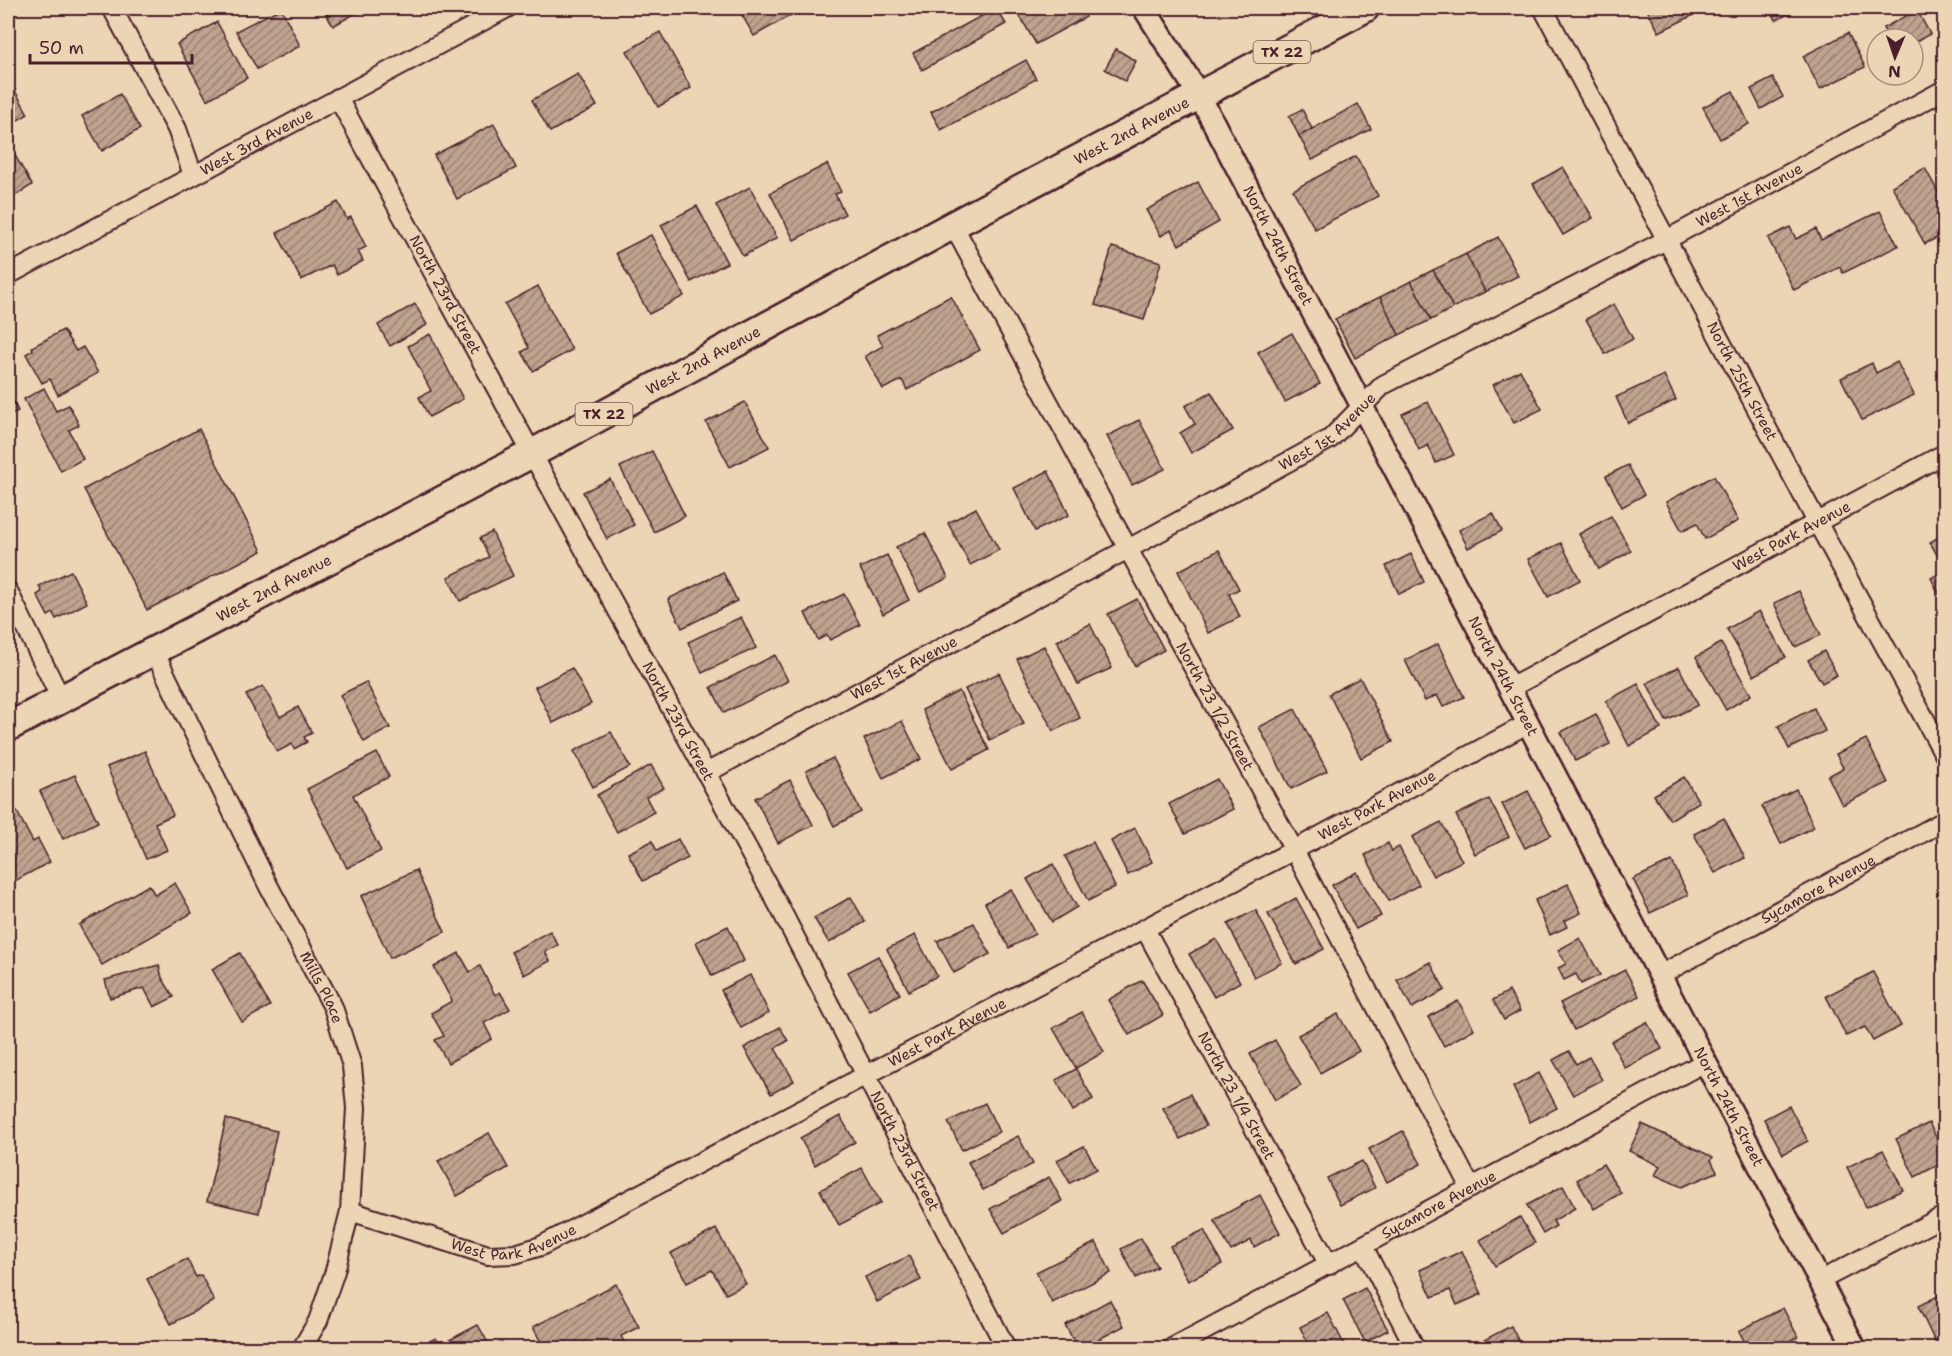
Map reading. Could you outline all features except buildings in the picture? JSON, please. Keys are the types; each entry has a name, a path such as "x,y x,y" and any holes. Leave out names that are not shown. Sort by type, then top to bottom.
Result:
{"main road":[{"name":"West 2nd Avenue","path":"8,727 531,454 953,225 1365,8"}],"street":[{"path":"112,8 177,129 193,175"},
{"name":"West 3rd Avenue","path":"8,275 507,8"},
{"name":"North 24th Street","path":"1144,8 1199,95 1855,1348"},
{"name":"North 25th Street","path":"1543,8 1817,522 1944,754"},
{"name":"West 1st Avenue","path":"706,773 1330,439 1383,385 1666,240 1944,90"},
{"name":"North 23rd Street","path":"338,98 780,908 1006,1348"},
{"name":"North 23 1/2 Street","path":"953,225 1294,850 1471,1188"},
{"name":"West Park Avenue","path":"1510,688 1944,454"},
{"path":"8,591 61,699"},
{"name":"Mills Place","path":"154,651 268,885 333,1007 352,1066 357,1108 350,1211 335,1271 318,1321 303,1348"},
{"name":"West Park Avenue","path":"350,1211 488,1255 515,1254 541,1246 1145,929 1529,723"},
{"name":"Sycamore Avenue","path":"1660,975 1944,821"},
{"name":"North 23 1/4 Street","path":"1145,929 1329,1264"},
{"name":"Sycamore Avenue","path":"1172,1348 1705,1062"},
{"path":"1819,1281 1944,1216"},
{"path":"1363,1246 1415,1348"}]}
